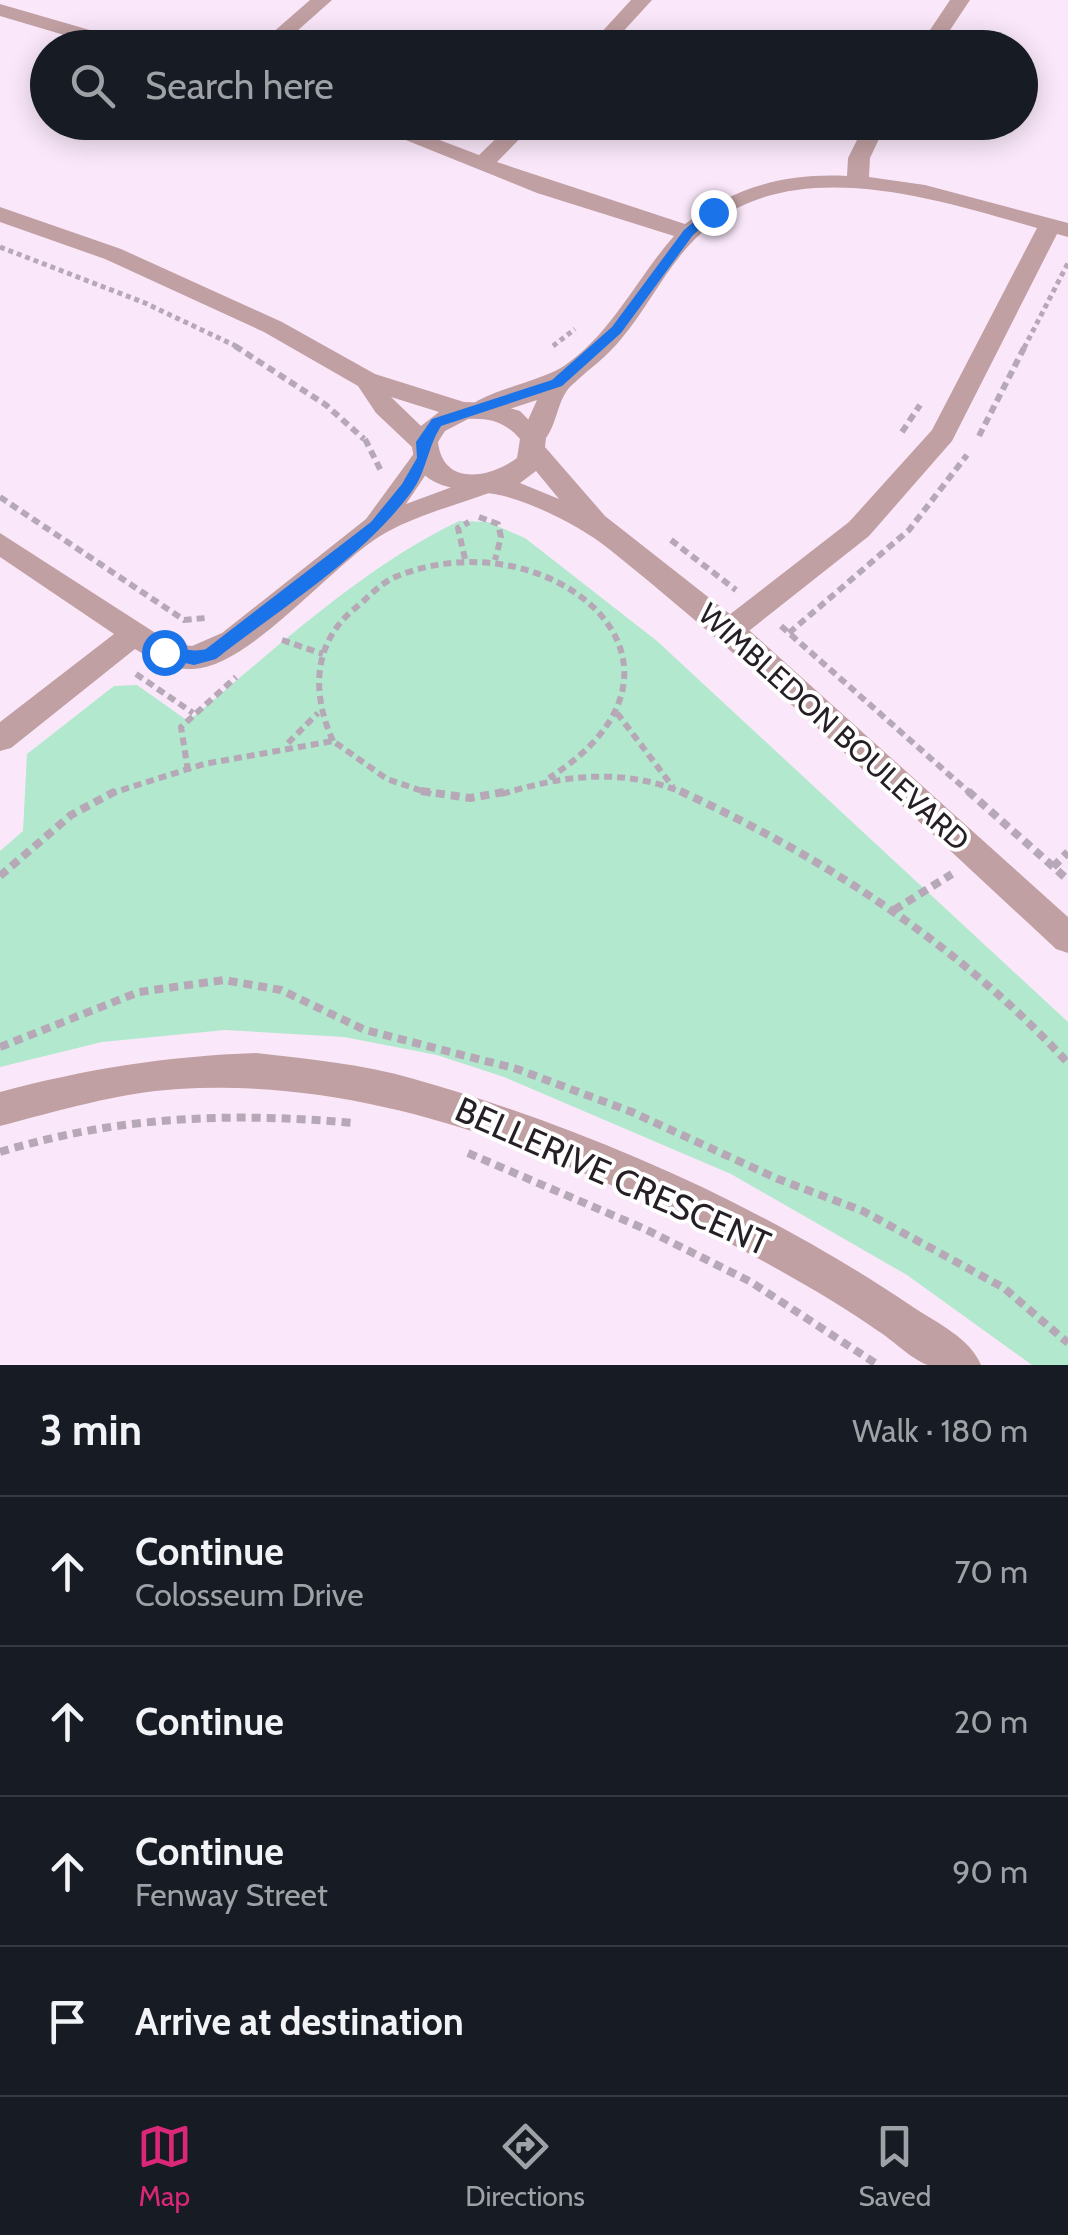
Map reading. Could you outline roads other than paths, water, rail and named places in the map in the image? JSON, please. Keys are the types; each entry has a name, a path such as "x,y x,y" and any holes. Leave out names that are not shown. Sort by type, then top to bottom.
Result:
{"street":[{"path":"286,30 322,0"},
{"path":"614,30 642,0"},
{"path":"940,30 960,0"},
{"path":"0,10 68,30"},
{"path":"419,140 689,233"},
{"path":"482,164 507,140"},
{"path":"858,181 859,158 868,140"},
{"path":"376,526 436,423 557,383 617,330 689,233 713,212 744,198 808,183 858,181 917,189 1059,227 942,436 859,529 730,630"},
{"path":"0,214 113,254 272,328 366,380 471,410 507,414 534,444"},
{"path":"366,380 423,450 439,476 487,485"},
{"path":"0,543 164,652 194,658 210,654 376,526 522,472 557,383"},
{"name":"WIMBLEDON BOULEVARD","path":"534,444 595,523 730,630 1066,931"},
{"name":"WIMBLEDON BOULEVARD","path":"487,485 595,523"},
{"path":"0,739 135,633"},
{"name":"BELLERIVE CRESCENT","path":"0,1109 53,1092 196,1070 264,1069 330,1076 436,1098 546,1138 697,1207 812,1267 961,1365"}]}
